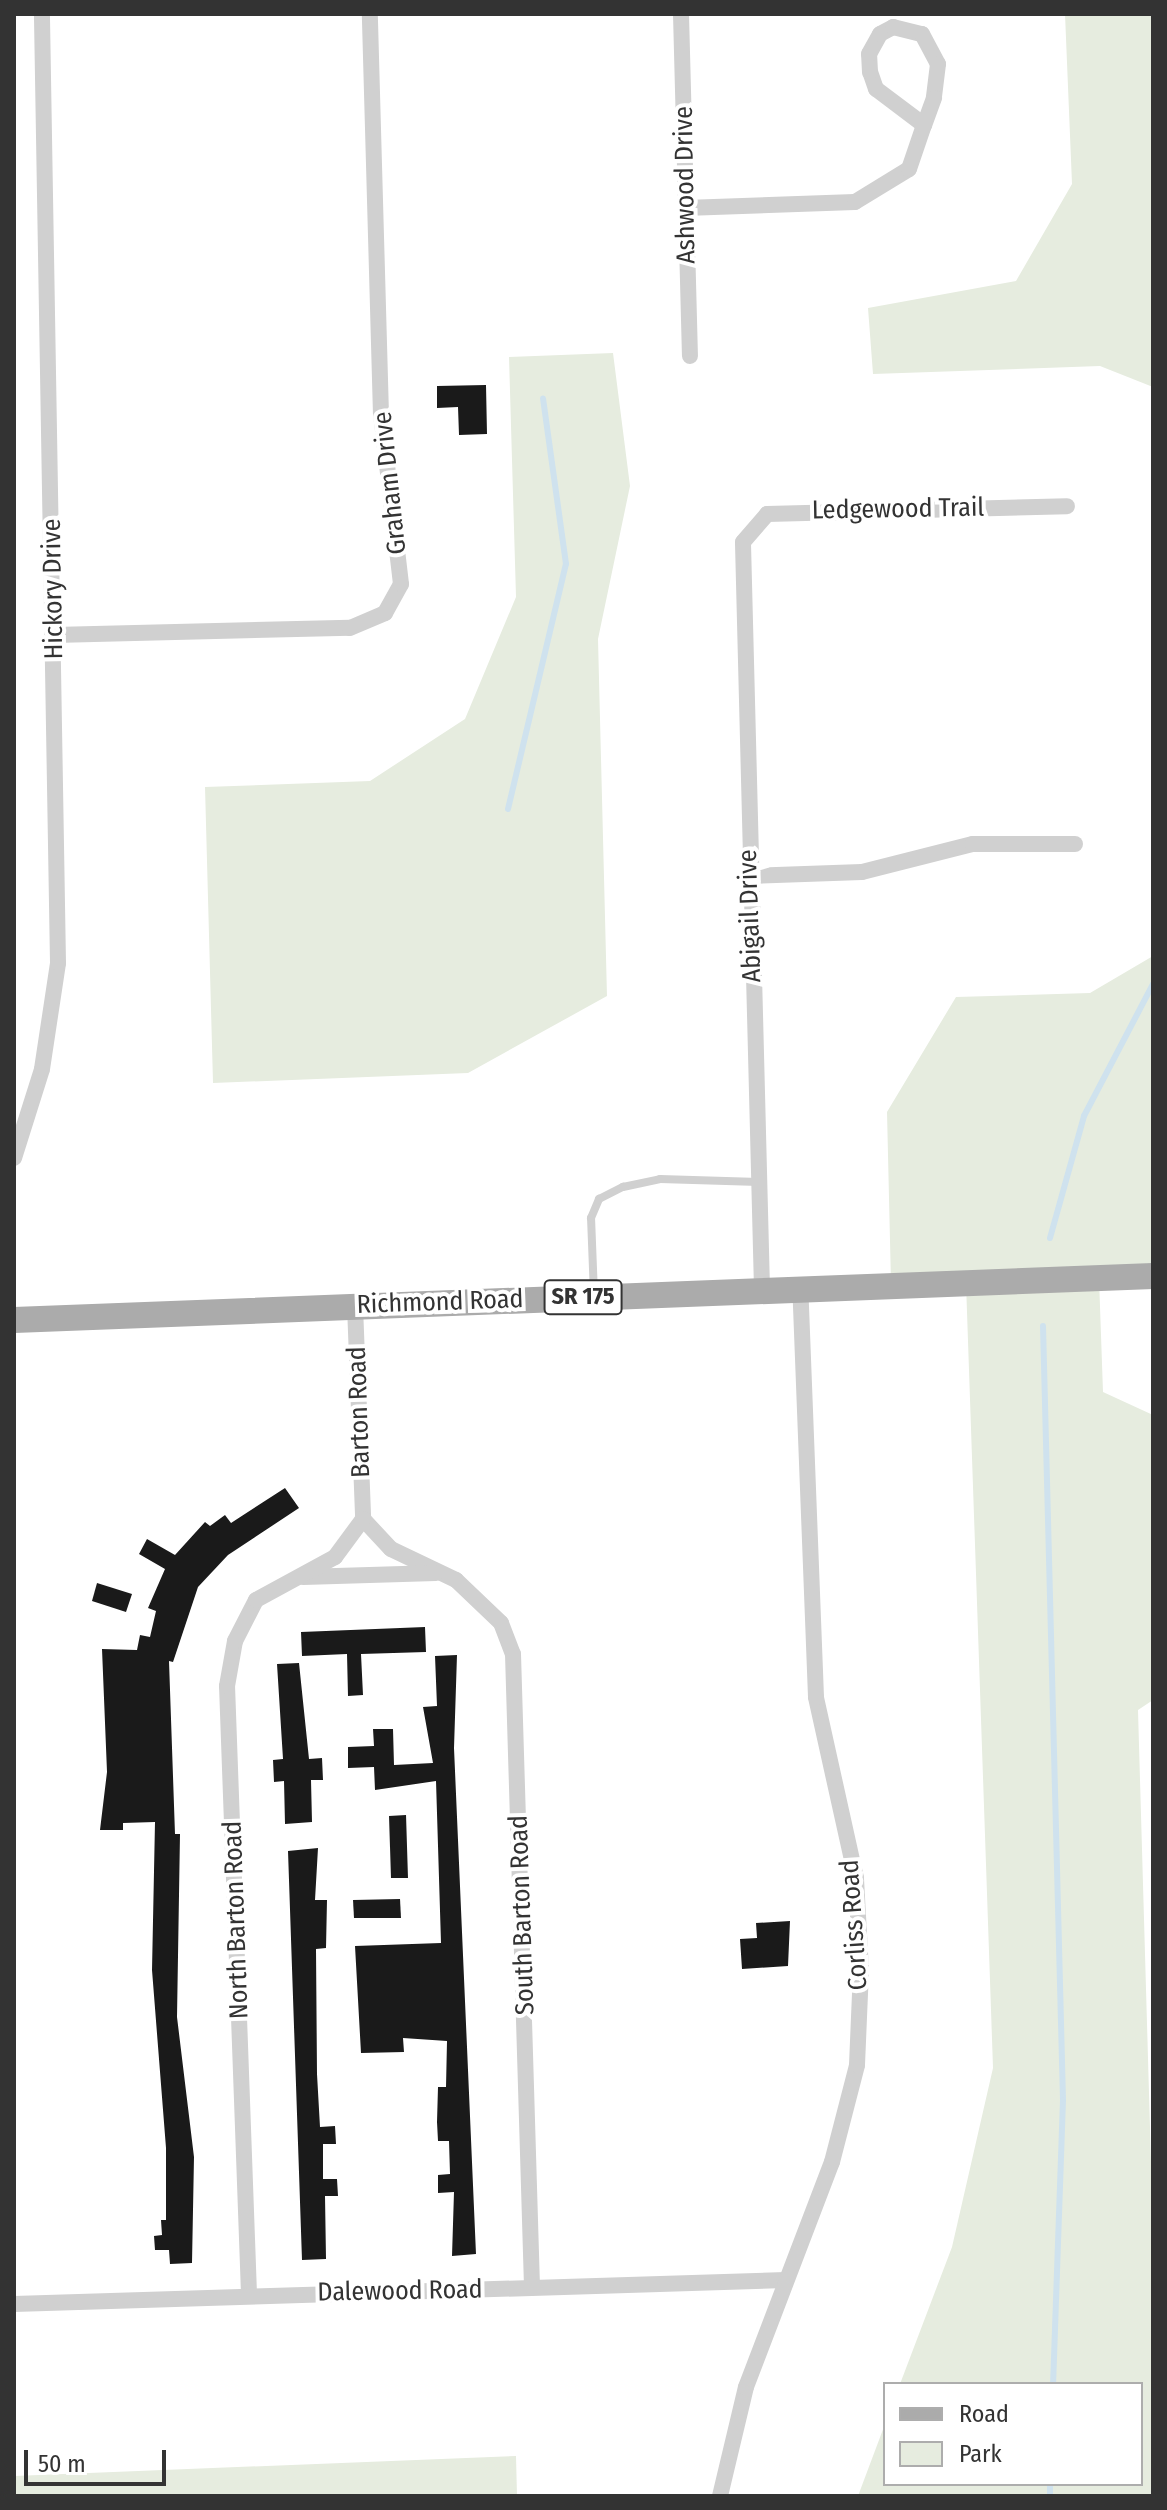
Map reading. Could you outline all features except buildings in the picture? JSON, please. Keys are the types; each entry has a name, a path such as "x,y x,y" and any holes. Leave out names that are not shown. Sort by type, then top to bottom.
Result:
{"main road":[{"name":"Richmond Road","path":"14,1320 1153,1276"}],"street":[{"name":"Hickory Drive","path":"14,1158 42,1069 58,963 42,14"},
{"name":"Graham Drive","path":"54,635 350,628 385,613 401,584 381,415 370,14"},
{"name":"Ashwood Drive","path":"681,14 690,356"},
{"path":"685,208 855,202 909,169 934,98 938,64 922,34 893,27 880,34 869,54 870,72 876,89 924,125"},
{"name":"Ledgewood Trail","path":"743,542 767,514 1067,506"},
{"name":"Abigail Drive","path":"743,542 748,876 762,1289"},
{"path":"748,876 862,872 973,844 1075,844"},
{"name":"Corliss Road","path":"720,2496 746,2387 832,2162 857,2065 861,1971 856,1878 816,1697 800,1288"},
{"name":"Barton Road","path":"355,1306 363,1519"},
{"name":"South Barton Road","path":"363,1519 391,1549 441,1573 501,1623 513,1654 532,2288"},
{"name":"North Barton Road","path":"249,2294 227,1686 235,1641 256,1600 335,1557 363,1519"},
{"name":"North Barton Road","path":"299,1577 441,1573"},
{"name":"Dalewood Road","path":"14,2304 249,2294 786,2280"}],"lane":[{"path":"594,1296 591,1218 599,1199 623,1187 660,1179 759,1182"}],"green space":[{"path":"1065,14 1153,14 1153,387 1100,366 873,374 868,308 1016,281 1072,184"},
{"path":"613,353 630,486 598,639 607,996 468,1073 213,1083 205,787 370,781 465,719 516,597 509,357"},
{"path":"1153,956 1153,1276 1099,1278 1103,1392 1153,1415 1153,1700 1138,1710 1153,2232 1153,2496 858,2496 883,2429 883,2486 1143,2486 1143,2382 901,2382 952,2247 993,2068 966,1283 891,1284 887,1112 956,997 1090,993"},
{"path":"516,2456 517,2496 14,2496 14,2476"}],"waterway":[{"path":"508,809 566,564 543,399"},
{"path":"1050,1238 1084,1116 1153,984"},
{"path":"1043,1326 1063,2100 1053,2382"},
{"path":"1050,2486 1050,2496"}]}
